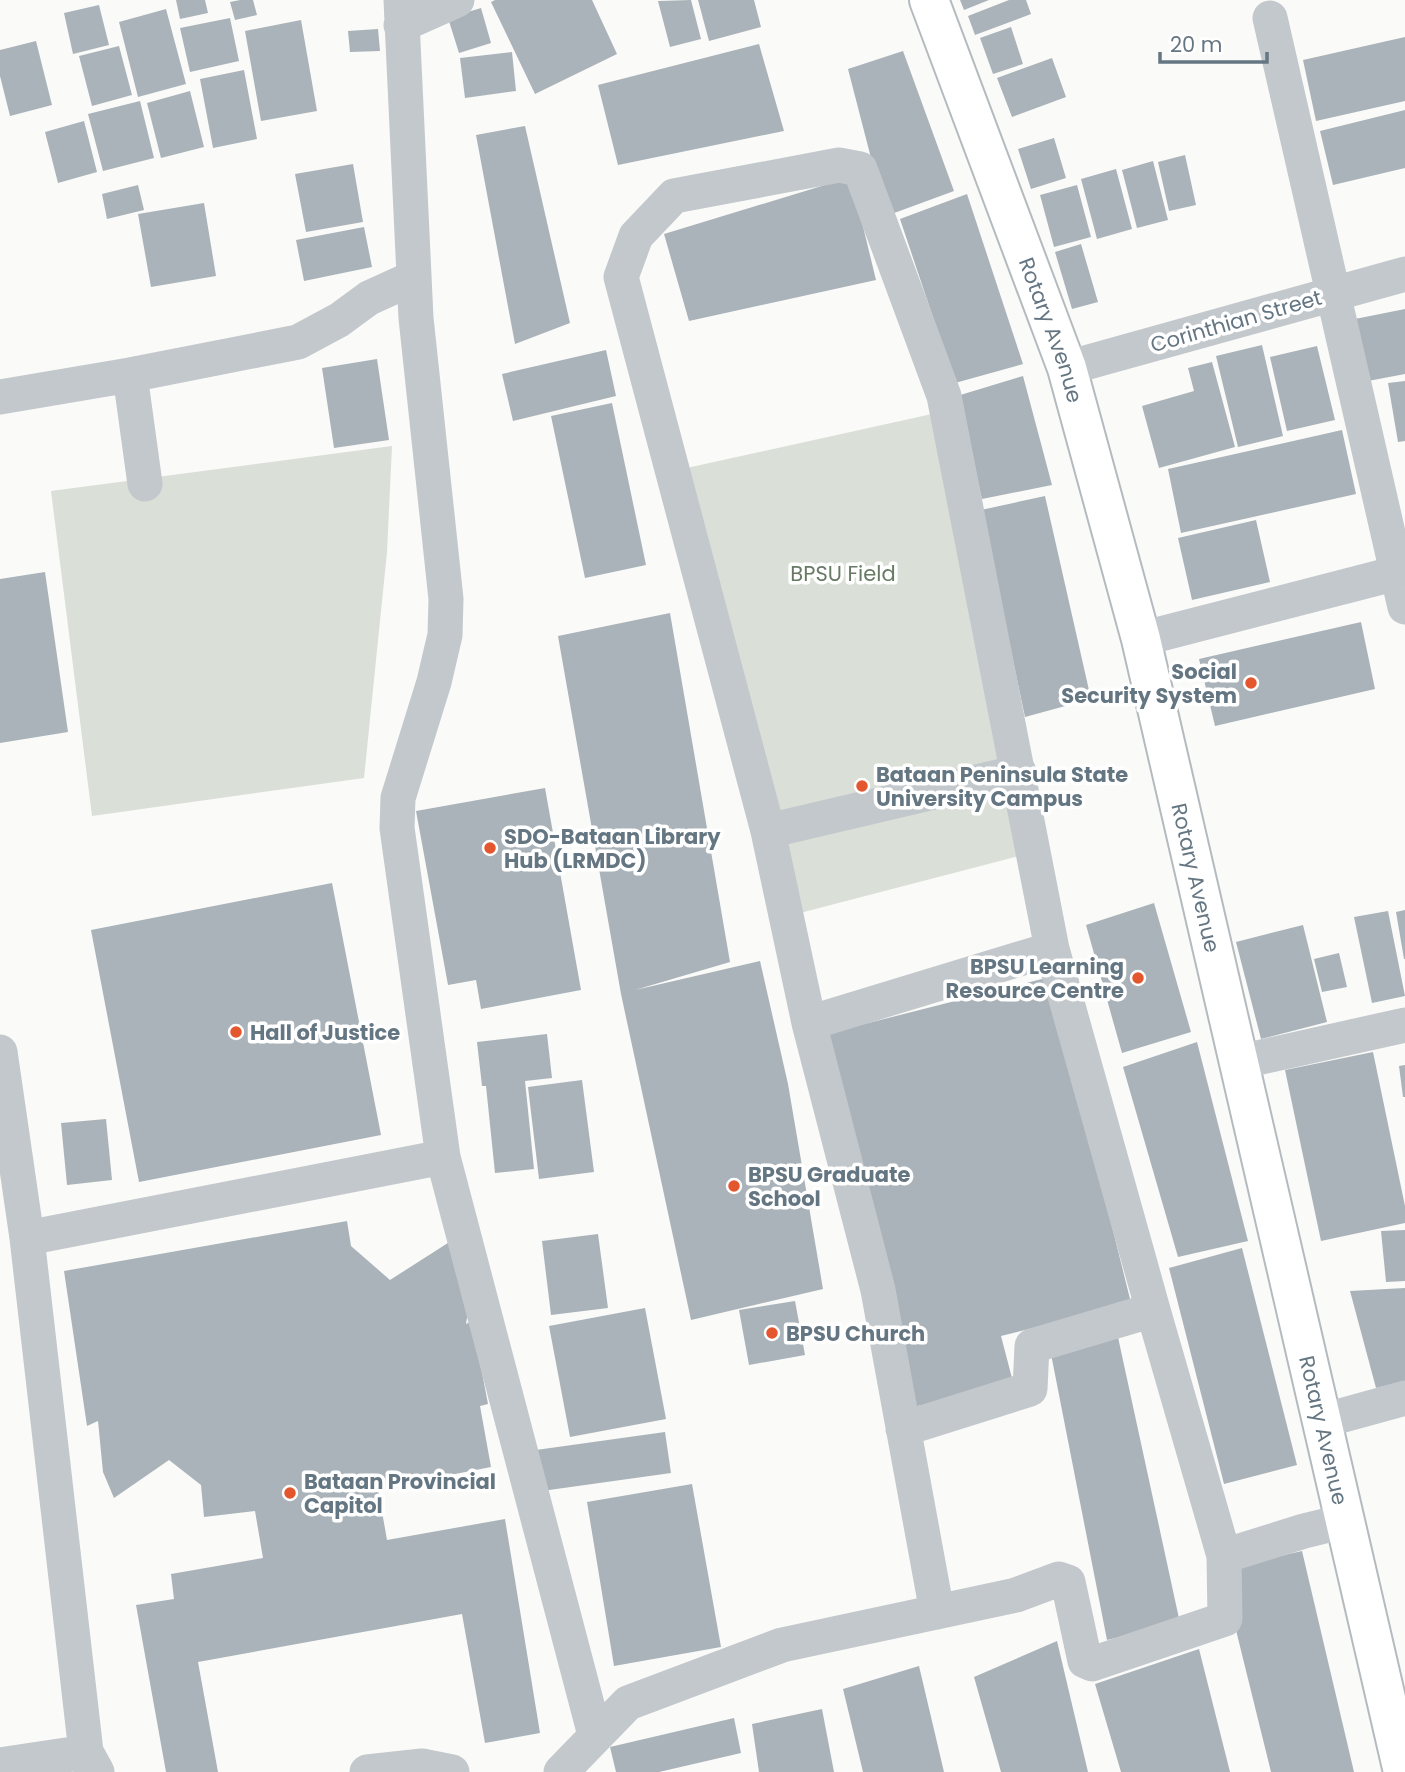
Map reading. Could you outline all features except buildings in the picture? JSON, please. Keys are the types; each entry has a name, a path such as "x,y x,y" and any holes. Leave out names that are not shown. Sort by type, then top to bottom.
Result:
{"main road":[{"name":"Rotary Avenue","path":"929,0 1067,368 1141,639 1345,1521 1397,1705 1403,1772"}],"street":[{"path":"457,0 394,8 410,155 413,278 446,611 445,635 434,682 398,798 397,828 443,1157 595,1735"},
{"path":"1270,18 1405,607"},
{"path":"561,1772 628,1703 782,1644 937,1612 1016,1595 1064,1579 1068,1582 1085,1661 1092,1664 1225,1619 1224,1556 1052,949 944,396 860,169 839,165 674,196 636,236 621,278 768,831 809,1023 878,1290 937,1612"},
{"name":"Corinthian Street","path":"1067,368 1405,274"},
{"path":"0,397 130,375 298,341 339,320 369,298 413,278"},
{"path":"130,375 145,484"},
{"path":"1141,639 1397,573"},
{"path":"768,831 1019,772"},
{"path":"809,1023 1052,949"},
{"path":"1239,1062 1405,1025"},
{"path":"0,1052 27,1238 92,1765 0,1765"},
{"path":"27,1238 443,1157"},
{"path":"903,1429 1030,1389 1032,1346 1153,1310"},
{"path":"1322,1420 1405,1398"},
{"path":"1224,1556 1345,1521"},
{"path":"368,1772 422,1766 452,1772"}],"green space":[{"name":"BPSU Field","path":"941,412 1034,852 800,913 682,469"},
{"path":"392,446 387,552 364,778 92,816 51,491"}],"place":[{"name":"Social Security System","path":"1251,683"},
{"name":"Bataan Peninsula State University Campus","path":"862,786"},
{"name":"SDO-Bataan Library Hub (LRMDC)","path":"490,848"},
{"name":"BPSU Learning Resource Centre","path":"1138,978"},
{"name":"Hall of Justice","path":"236,1032"},
{"name":"BPSU Graduate School","path":"734,1186"},
{"name":"BPSU Church","path":"772,1333"},
{"name":"Bataan Provincial Capitol","path":"290,1493"}]}
